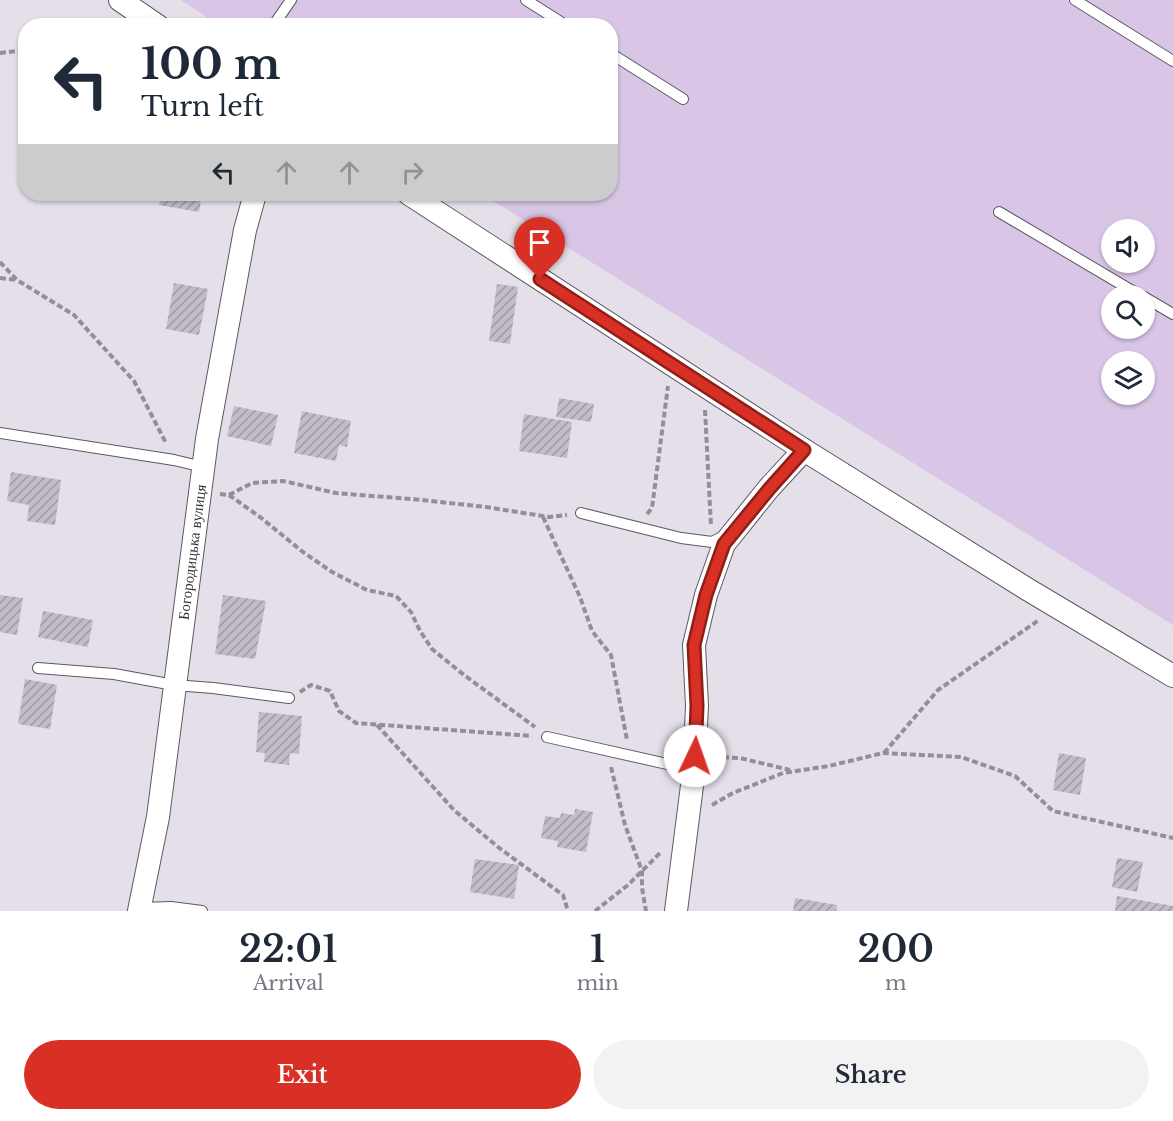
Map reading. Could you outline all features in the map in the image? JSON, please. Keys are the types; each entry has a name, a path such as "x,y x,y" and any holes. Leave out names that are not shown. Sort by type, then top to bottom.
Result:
{"street":[{"path":"120,0 146,18"},
{"name":"Богородицька вулиця","path":"140,910 158,816 207,438 245,230 253,201"},
{"path":"420,201 804,450 1058,607 1173,675"},
{"path":"676,911 695,763 697,706 694,645 706,595 724,544 804,450"}],"lane":[{"path":"279,18 291,0"},
{"path":"526,0 554,18"},
{"path":"1075,0 1173,61"},
{"path":"618,58 683,99"},
{"path":"999,212 1124,285"},
{"path":"1155,303 1173,314"},
{"path":"0,434 174,460 204,467"},
{"path":"581,513 681,538 712,542 735,531"},
{"path":"38,668 114,674 174,685 289,698"},
{"path":"547,737 629,755 695,763"},
{"path":"140,910 171,907 202,911"}],"path":[{"path":"0,53 18,51"},
{"path":"0,262 17,280 74,315 134,381 174,460"},
{"path":"0,278 17,280"},
{"path":"637,527 652,508 671,364"},
{"path":"704,385 712,542"},
{"path":"229,495 252,483 283,481 336,493 454,504 549,517 581,513"},
{"path":"200,492 229,495 332,572 367,590 396,596 411,612 432,649 547,737"},
{"path":"542,516 580,597 592,631 611,655 629,755"},
{"path":"883,753 938,690 1058,607"},
{"path":"289,698 311,685 330,692 339,711 356,723 547,737"},
{"path":"376,724 454,810 498,847 563,895 568,911"},
{"path":"606,750 625,825 642,871 646,911"},
{"path":"595,911 628,885 688,824 733,793 783,772 829,766 883,753 961,757 1015,776 1053,810 1173,838"},
{"path":"695,763 740,758 793,771"}],"shaded area":[{"path":"181,0 1173,0 1173,625 493,201 618,201 618,18 208,18"}],"building":[{"path":"160,201 201,201 199,212 159,205"},
{"path":"174,283 208,289 199,335 166,329"},
{"path":"497,284 518,287 510,344 489,341"},
{"path":"559,398 594,404 591,422 556,417"},
{"path":"234,406 278,415 271,446 227,436"},
{"path":"302,411 351,421 347,447 339,445 336,461 294,453"},
{"path":"524,414 572,422 567,458 519,451"},
{"path":"11,472 61,480 55,525 27,521 29,505 7,501"},
{"path":"0,595 23,598 17,635 0,632"},
{"path":"223,595 266,601 255,659 215,654"},
{"path":"43,611 93,620 88,647 38,637"},
{"path":"25,679 57,685 50,729 18,724"},
{"path":"259,712 302,716 299,754 290,753 289,765 264,762 265,753 256,752"},
{"path":"1059,753 1086,758 1080,795 1053,790"},
{"path":"575,809 593,812 586,852 557,847 558,841 541,838 545,816 560,818 561,813 574,815"},
{"path":"1117,858 1143,862 1137,892 1112,887"},
{"path":"475,859 519,865 514,899 470,892"},
{"path":"1117,896 1173,906 1173,911 1115,911"},
{"path":"795,898 837,905 836,911 793,911"}],"route":[{"path":"540,279 804,450 724,544 706,595 694,645 697,706 695,756"}]}
